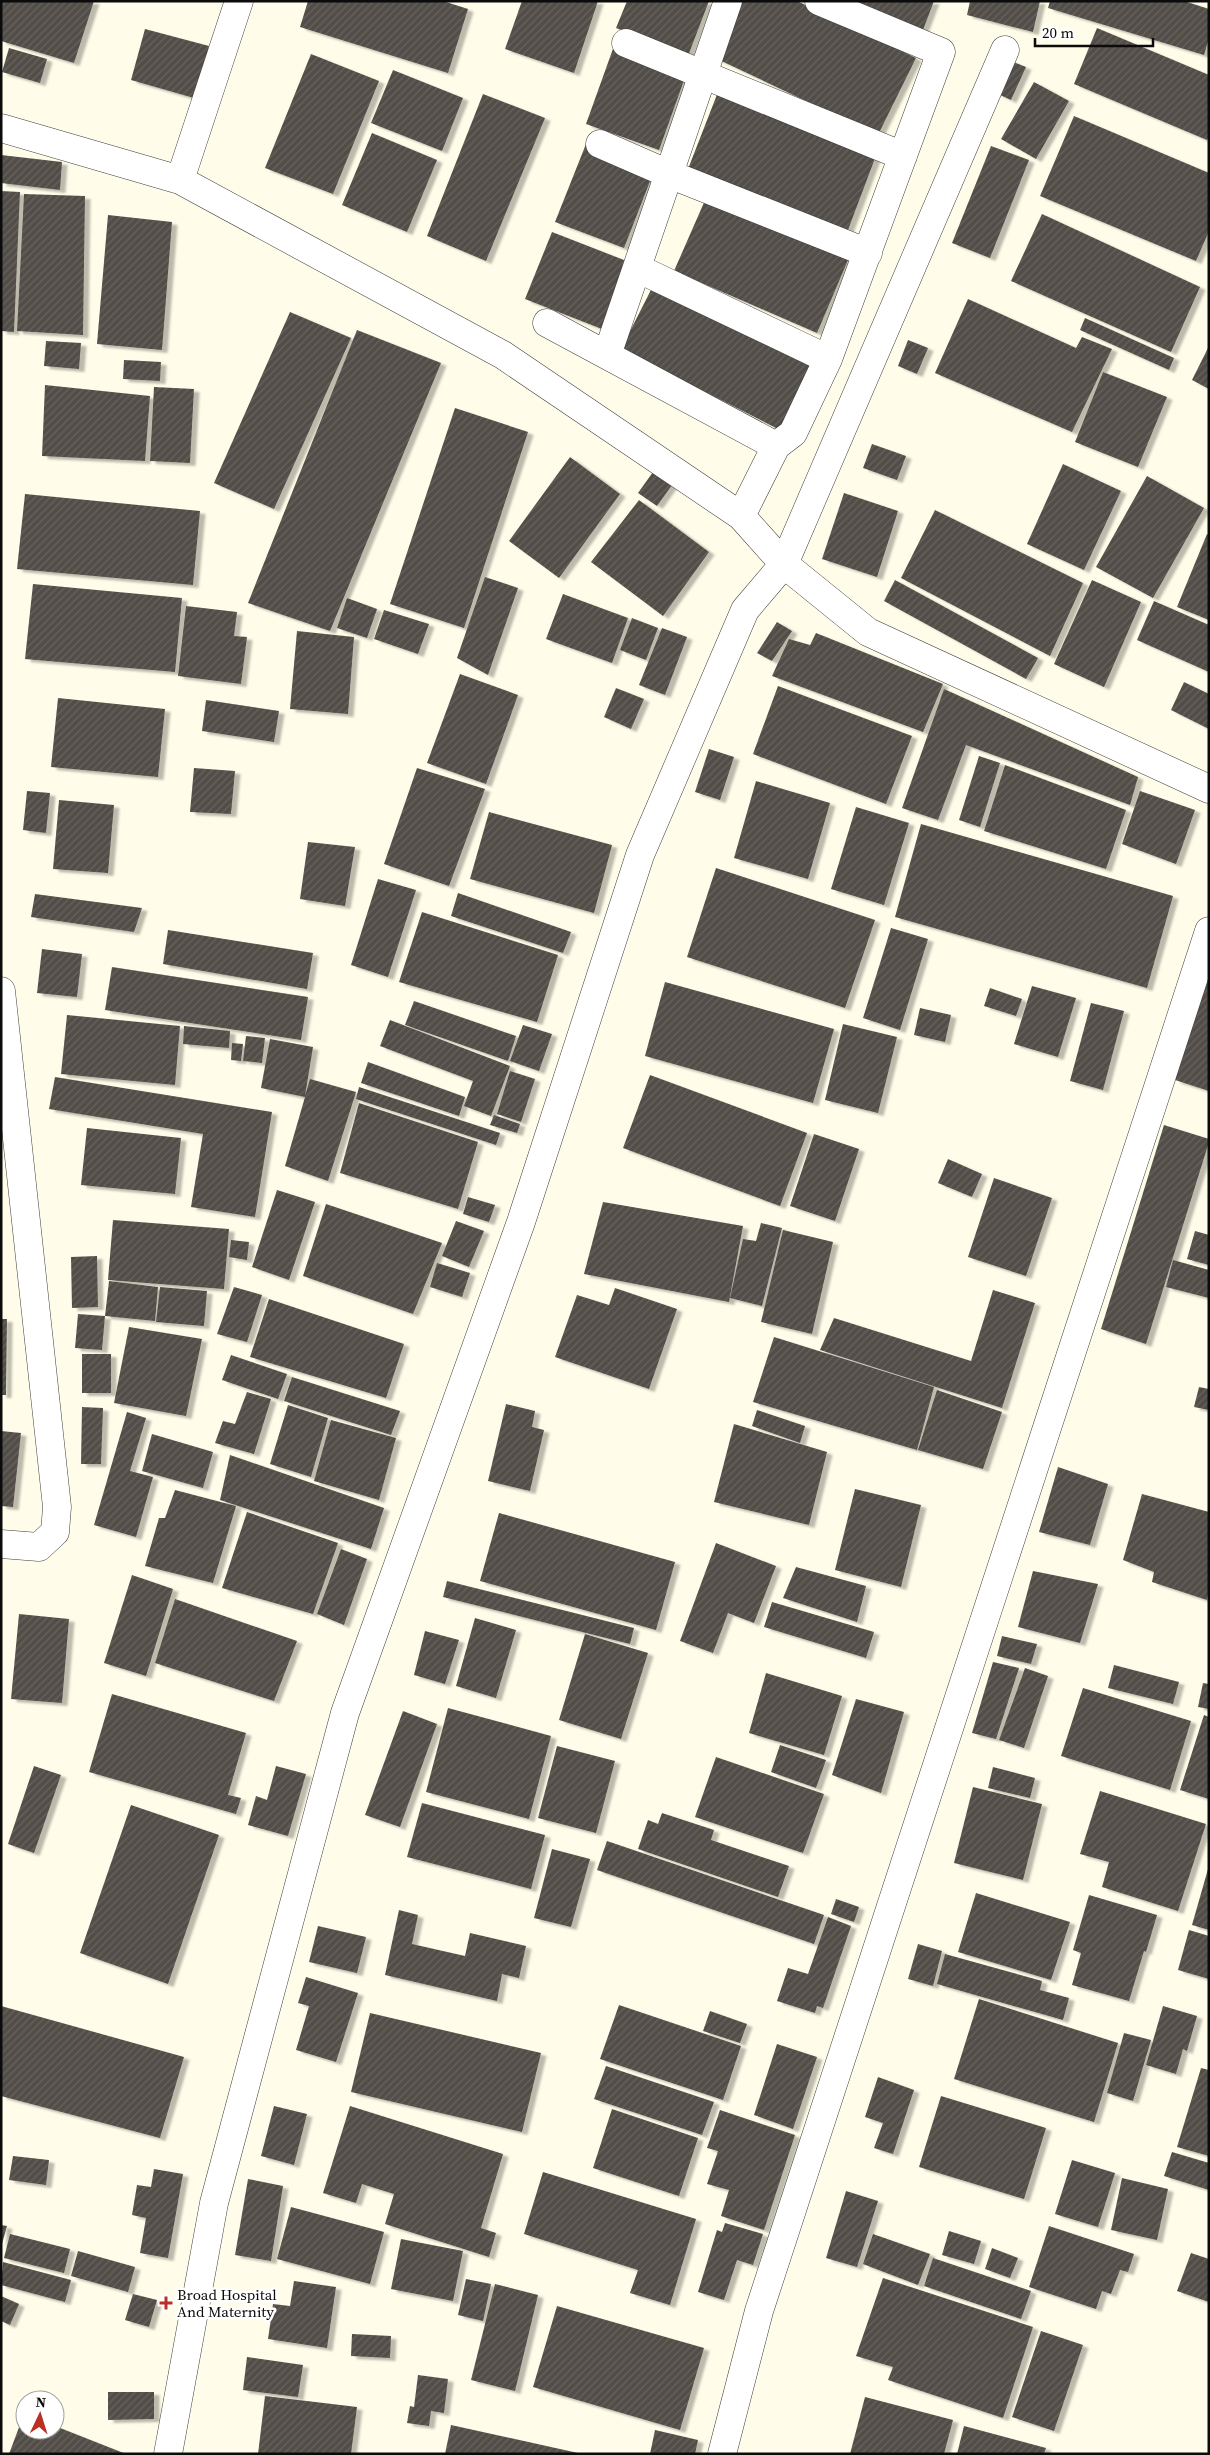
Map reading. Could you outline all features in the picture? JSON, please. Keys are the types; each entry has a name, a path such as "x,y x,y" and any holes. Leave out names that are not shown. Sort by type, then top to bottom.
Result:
{"street":[{"path":"180,180 239,1"},
{"path":"607,355 728,1"},
{"path":"741,516 776,446 793,433 828,359 942,52 819,1"},
{"path":"626,43 903,156"},
{"path":"168,2454 214,2203 345,1713 521,1222 640,856 745,610 784,564 1004,50"},
{"path":"1,128 180,180 503,355 741,516 784,564 868,632 1209,789"},
{"path":"600,144 669,174 868,252"},
{"path":"637,268 828,359"},
{"path":"547,323 776,446"},
{"path":"722,2454 759,2311 1209,932"},
{"path":"1,992 57,1507 55,1532 39,1547 1,1544"}],"building":[{"path":"1,1 94,1 74,63 1,41"},
{"path":"308,1 443,1 468,9 448,73 300,27"},
{"path":"522,1 598,1 574,73 505,49"},
{"path":"627,1 709,1 688,56 616,28"},
{"path":"740,1 797,1 916,58 878,135 713,57"},
{"path":"848,1 934,1 923,30"},
{"path":"970,1 1040,1 1033,32 967,15"},
{"path":"1050,1 1184,1 1209,9 1209,38 1204,55 1048,8"},
{"path":"1097,28 1209,75 1209,135 1207,140 1074,84"},
{"path":"145,29 209,46 194,98 131,80"},
{"path":"614,46 687,72 659,150 586,124"},
{"path":"9,48 47,59 40,83 2,72"},
{"path":"311,54 379,81 333,194 265,168"},
{"path":"1011,61 1026,67 1011,100 996,93"},
{"path":"393,70 463,98 442,151 371,123"},
{"path":"1034,82 1069,101 1036,159 1001,139"},
{"path":"718,92 877,153 848,230 688,169"},
{"path":"483,94 545,118 486,261 427,236"},
{"path":"1074,116 1209,173 1209,231 1196,261 1040,196"},
{"path":"372,133 437,160 407,232 342,205"},
{"path":"586,144 654,171 624,248 555,222"},
{"path":"991,146 1029,160 990,258 952,243"},
{"path":"1,155 62,162 60,190 1,183"},
{"path":"1,191 20,192 14,332 1,331"},
{"path":"24,194 85,196 83,335 17,331"},
{"path":"706,198 848,260 817,333 674,271"},
{"path":"1042,214 1200,287 1171,352 1011,281"},
{"path":"108,215 172,222 162,350 97,344"},
{"path":"552,232 629,262 602,329 525,299"},
{"path":"655,282 814,364 780,430 621,349"},
{"path":"968,299 1076,348 1082,337 1112,349 1072,432 935,373"},
{"path":"290,312 351,338 274,509 214,483"},
{"path":"1085,318 1174,358 1169,370 1080,330"},
{"path":"357,330 441,363 330,631 248,603"},
{"path":"908,340 928,348 917,374 898,366"},
{"path":"46,341 81,343 79,369 44,366"},
{"path":"1209,346 1209,389 1192,380"},
{"path":"124,360 161,362 160,381 123,379"},
{"path":"1103,372 1167,397 1138,467 1075,442"},
{"path":"45,385 150,396 145,461 42,456"},
{"path":"154,387 194,389 190,463 150,461"},
{"path":"455,408 528,432 464,628 390,604"},
{"path":"872,444 906,456 897,480 863,468"},
{"path":"570,457 620,494 559,578 509,541"},
{"path":"1063,464 1121,491 1084,570 1027,544"},
{"path":"653,472 672,485 657,506 638,493"},
{"path":"1147,476 1204,508 1153,598 1096,567"},
{"path":"844,493 898,511 877,577 822,559"},
{"path":"25,494 200,511 193,585 17,569"},
{"path":"639,500 709,552 663,616 591,562"},
{"path":"935,510 1083,583 1050,656 901,578"},
{"path":"1207,534 1209,535 1209,620 1177,607"},
{"path":"485,577 518,588 488,675 457,658"},
{"path":"895,580 1038,658 1026,679 884,601"},
{"path":"1092,580 1141,602 1104,687 1054,664"},
{"path":"33,584 182,598 175,672 25,659"},
{"path":"563,594 628,618 612,663 546,639"},
{"path":"347,598 377,609 367,638 337,628"},
{"path":"1154,601 1209,625 1209,672 1137,640"},
{"path":"186,606 237,612 234,636 247,637 241,684 178,676"},
{"path":"384,610 429,624 418,654 374,639"},
{"path":"632,618 658,628 646,660 620,650"},
{"path":"777,622 792,631 772,661 757,653"},
{"path":"662,628 687,637 665,695 639,685"},
{"path":"297,631 354,637 348,714 290,709"},
{"path":"816,633 943,684 923,732 772,676 789,639 810,645"},
{"path":"460,674 518,695 486,784 427,763"},
{"path":"1184,682 1209,694 1209,729 1171,710"},
{"path":"778,686 912,736 886,804 753,754"},
{"path":"616,688 644,699 631,729 604,717"},
{"path":"944,689 1138,777 1130,805 966,745 938,820 902,808"},
{"path":"58,698 165,709 158,777 51,767"},
{"path":"206,700 279,711 274,742 202,731"},
{"path":"709,749 734,757 720,800 695,792"},
{"path":"979,756 1000,763 980,827 959,820"},
{"path":"1005,765 1126,810 1106,869 984,831"},
{"path":"194,768 235,771 231,814 190,812"},
{"path":"417,768 485,789 449,886 384,864"},
{"path":"756,781 830,803 808,879 734,858"},
{"path":"27,791 50,793 46,833 23,830"},
{"path":"1140,791 1195,810 1176,864 1122,844"},
{"path":"59,800 114,805 108,873 53,869"},
{"path":"856,807 909,823 884,905 831,889"},
{"path":"489,812 612,845 594,913 470,879"},
{"path":"921,824 1173,896 1147,988 895,917"},
{"path":"308,842 355,847 345,906 300,899"},
{"path":"716,868 875,920 845,1008 687,957"},
{"path":"378,879 416,890 388,977 351,965"},
{"path":"458,893 571,932 563,953 451,916"},
{"path":"35,894 142,908 134,932 31,917"},
{"path":"422,912 558,955 537,1022 399,982"},
{"path":"891,928 928,939 900,1030 863,1018"},
{"path":"168,930 313,953 307,989 163,964"},
{"path":"42,949 82,954 77,997 37,993"},
{"path":"112,967 308,997 301,1040 105,1010"},
{"path":"1209,978 1209,1091 1175,1080"},
{"path":"665,982 834,1029 813,1103 645,1056"},
{"path":"1032,986 1076,998 1058,1057 1014,1044"},
{"path":"990,988 1022,999 1016,1016 984,1006"},
{"path":"414,1001 516,1036 508,1061 405,1025"},
{"path":"1091,1003 1124,1011 1103,1090 1070,1081"},
{"path":"920,1008 951,1015 945,1042 914,1035"},
{"path":"67,1015 180,1026 175,1085 61,1074"},
{"path":"390,1020 510,1066 491,1116 464,1106 473,1081 380,1046"},
{"path":"843,1024 897,1037 878,1113 825,1100"},
{"path":"523,1025 552,1034 539,1071 510,1061"},
{"path":"184,1026 230,1031 229,1048 183,1044"},
{"path":"246,1036 265,1038 262,1063 243,1061"},
{"path":"270,1039 313,1047 305,1096 310,1079 356,1092 328,1181 285,1166 305,1097 261,1088"},
{"path":"232,1043 243,1044 241,1061 231,1060"},
{"path":"368,1062 465,1097 459,1116 361,1083"},
{"path":"510,1071 535,1079 521,1122 497,1114"},
{"path":"650,1075 807,1133 780,1206 623,1148"},
{"path":"55,1077 272,1112 255,1217 191,1207 203,1134 49,1109"},
{"path":"359,1087 500,1133 496,1145 356,1099"},
{"path":"359,1103 478,1142 458,1209 340,1173"},
{"path":"494,1115 520,1124 517,1133 490,1125"},
{"path":"1164,1125 1209,1139 1209,1142 1146,1344 1101,1329"},
{"path":"87,1128 181,1138 175,1194 81,1185"},
{"path":"814,1134 859,1149 835,1221 790,1206"},
{"path":"948,1159 982,1174 972,1197 938,1183"},
{"path":"994,1178 1052,1198 1026,1276 968,1257"},
{"path":"277,1190 315,1202 289,1280 252,1267"},
{"path":"468,1197 495,1205 489,1222 463,1214"},
{"path":"603,1202 743,1226 729,1302 584,1274"},
{"path":"326,1204 442,1243 413,1314 303,1276"},
{"path":"113,1220 229,1229 224,1289 108,1280"},
{"path":"456,1221 484,1231 469,1267 442,1256"},
{"path":"761,1223 782,1228 762,1306 730,1298 743,1239 756,1241"},
{"path":"783,1230 833,1242 812,1334 761,1322"},
{"path":"1195,1231 1209,1235 1209,1265 1187,1259"},
{"path":"231,1240 249,1242 247,1260 229,1257"},
{"path":"97,1256 98,1307 72,1308 71,1257"},
{"path":"1173,1260 1209,1270 1209,1298 1166,1287"},
{"path":"437,1263 470,1273 462,1297 430,1287"},
{"path":"109,1281 158,1287 155,1321 105,1316"},
{"path":"160,1287 207,1291 204,1326 156,1322"},
{"path":"234,1287 262,1295 247,1342 217,1334"},
{"path":"615,1288 677,1309 649,1389 555,1357 577,1295 609,1305"},
{"path":"993,1290 1035,1303 1002,1408 820,1350 834,1318 971,1361"},
{"path":"269,1299 404,1344 386,1398 250,1357"},
{"path":"78,1314 105,1316 102,1350 75,1348"},
{"path":"1,1319 7,1319 6,1395 1,1395"},
{"path":"129,1327 202,1339 186,1416 114,1403"},
{"path":"774,1337 934,1387 917,1450 753,1402"},
{"path":"82,1354 111,1354 111,1393 82,1393"},
{"path":"231,1355 287,1374 278,1399 222,1380"},
{"path":"292,1377 400,1411 391,1435 284,1401"},
{"path":"1199,1387 1209,1389 1209,1410 1194,1407"},
{"path":"937,1390 1002,1412 983,1469 918,1450"},
{"path":"247,1392 271,1399 254,1454 215,1443 223,1421 235,1424"},
{"path":"506,1404 535,1411 532,1427 544,1430 530,1491 488,1481"},
{"path":"288,1405 328,1418 311,1477 270,1464"},
{"path":"82,1407 103,1408 101,1464 81,1464"},
{"path":"757,1410 805,1426 800,1443 752,1426"},
{"path":"127,1412 146,1418 130,1471 153,1477 136,1537 94,1525"},
{"path":"331,1420 396,1438 379,1500 314,1481"},
{"path":"734,1424 827,1452 809,1525 714,1502"},
{"path":"1,1431 21,1433 13,1507 1,1506"},
{"path":"152,1434 213,1452 203,1488 142,1471"},
{"path":"230,1455 384,1508 371,1549 220,1500"},
{"path":"1058,1467 1108,1484 1090,1545 1039,1532"},
{"path":"855,1489 921,1505 901,1587 835,1570"},
{"path":"175,1490 236,1506 213,1583 145,1566 159,1518 165,1518"},
{"path":"1142,1494 1209,1512 1209,1589 1207,1600 1152,1582 1154,1572 1123,1560"},
{"path":"247,1512 338,1543 313,1614 222,1588"},
{"path":"499,1513 675,1562 656,1630 480,1581"},
{"path":"716,1543 776,1566 754,1623 728,1613 713,1653 680,1641"},
{"path":"341,1549 367,1559 344,1625 317,1614"},
{"path":"796,1567 866,1586 857,1622 783,1598"},
{"path":"1033,1571 1098,1584 1080,1643 1018,1627"},
{"path":"132,1575 173,1589 146,1676 104,1663"},
{"path":"447,1581 634,1628 630,1644 443,1597"},
{"path":"175,1599 297,1641 274,1701 155,1663"},
{"path":"772,1602 874,1632 866,1658 764,1627"},
{"path":"19,1614 69,1619 62,1703 11,1699"},
{"path":"475,1618 516,1630 496,1698 456,1686"},
{"path":"425,1631 459,1640 445,1684 414,1675"},
{"path":"585,1634 648,1653 621,1739 559,1720"},
{"path":"1002,1636 1037,1644 1031,1664 997,1656"},
{"path":"993,1662 1019,1668 996,1739 972,1733"},
{"path":"1114,1665 1179,1682 1173,1704 1108,1688"},
{"path":"1025,1668 1048,1676 1024,1748 999,1740"},
{"path":"766,1673 842,1696 824,1755 749,1733"},
{"path":"1203,1683 1209,1684 1209,1709 1198,1707"},
{"path":"1083,1688 1191,1721 1170,1790 1061,1756"},
{"path":"112,1694 246,1733 228,1795 241,1798 236,1814 89,1772"},
{"path":"856,1699 904,1712 881,1793 832,1775"},
{"path":"448,1708 551,1736 529,1819 426,1792"},
{"path":"403,1711 437,1724 400,1827 365,1815"},
{"path":"1204,1715 1209,1717 1209,1799 1180,1790"},
{"path":"780,1745 826,1760 816,1788 771,1772"},
{"path":"557,1746 615,1761 596,1833 538,1818"},
{"path":"716,1757 824,1794 803,1853 695,1817"},
{"path":"34,1766 61,1775 34,1853 8,1844"},
{"path":"276,1766 306,1774 288,1836 248,1825 256,1796 267,1800"},
{"path":"993,1767 1035,1778 1030,1798 988,1788"},
{"path":"973,1787 1042,1804 1023,1880 954,1863"},
{"path":"1100,1791 1206,1824 1178,1911 1102,1887 1109,1862 1080,1854"},
{"path":"422,1803 545,1835 531,1889 407,1857"},
{"path":"131,1805 219,1835 168,1984 80,1953"},
{"path":"662,1813 714,1830 711,1840 789,1866 778,1897 638,1849 648,1820 658,1824"},
{"path":"607,1841 824,1915 814,1944 597,1870"},
{"path":"552,1849 590,1859 571,1927 534,1918"},
{"path":"1209,1869 1209,1930 1192,1925"},
{"path":"976,1893 1070,1922 1051,1980 958,1952"},
{"path":"1089,1895 1157,1915 1129,2001 1072,1985 1081,1953 1073,1950"},
{"path":"836,1899 859,1907 854,1922 831,1914"},
{"path":"399,1910 418,1915 412,1944 465,1956 470,1933 526,1946 519,1978 502,1974 497,2001 385,1975"},
{"path":"828,1917 851,1926 823,2008 817,2006 815,2013 777,2001 788,1968 808,1974"},
{"path":"318,1926 366,1937 357,1973 309,1962"},
{"path":"1189,1930 1209,1936 1209,1979 1178,1970"},
{"path":"918,1944 942,1951 933,1986 908,1979"},
{"path":"945,1954 1042,1981 1040,1990 1069,1998 1063,2020 937,1984"},
{"path":"306,1977 358,1993 336,2062 296,2050 309,2006 298,2003"},
{"path":"979,1999 1118,2043 1094,2122 954,2079"},
{"path":"619,2005 741,2046 723,2100 600,2059"},
{"path":"1,2006 184,2057 160,2138 1,2096"},
{"path":"1163,2006 1197,2016 1187,2051 1183,2049 1176,2074 1146,2065"},
{"path":"710,2011 747,2024 740,2043 703,2031"},
{"path":"370,2013 541,2053 522,2132 351,2092"},
{"path":"1124,2033 1151,2040 1133,2101 1107,2093"},
{"path":"777,2044 817,2057 793,2129 754,2115"},
{"path":"606,2066 714,2102 702,2135 594,2099"},
{"path":"1201,2068 1209,2070 1209,2156 1177,2147"},
{"path":"878,2077 914,2090 893,2154 874,2148 883,2123 865,2117"},
{"path":"941,2096 1046,2128 1024,2199 919,2167"},
{"path":"274,2106 307,2114 294,2165 261,2156"},
{"path":"350,2106 503,2154 481,2228 496,2233 489,2257 385,2224 394,2194 362,2184 356,2203 323,2193"},
{"path":"612,2109 698,2138 679,2196 593,2168"},
{"path":"720,2110 795,2135 764,2230 721,2216 729,2190 707,2184 718,2151 707,2148"},
{"path":"1172,2152 1209,2163 1209,2190 1164,2176"},
{"path":"13,2156 49,2160 46,2185 9,2180"},
{"path":"1072,2160 1115,2173 1098,2227 1055,2214"},
{"path":"154,2169 183,2174 168,2258 140,2253 146,2218 132,2215 137,2185 151,2187"},
{"path":"543,2172 696,2219 670,2305 630,2293 638,2270 524,2234"},
{"path":"1122,2178 1168,2189 1157,2240 1111,2230"},
{"path":"248,2179 283,2186 271,2261 235,2255"},
{"path":"846,2191 878,2201 857,2267 826,2258"},
{"path":"291,2207 384,2232 370,2284 277,2259"},
{"path":"725,2223 763,2234 753,2265 737,2260 724,2300 698,2292 717,2230 722,2232"},
{"path":"1,2225 7,2226 2,2244 1,2244"},
{"path":"1049,2226 1134,2254 1128,2272 1120,2270 1111,2294 1102,2291 1096,2309 1029,2287"},
{"path":"949,2231 981,2241 974,2264 942,2255"},
{"path":"10,2234 70,2249 64,2273 4,2258"},
{"path":"873,2234 930,2254 918,2285 863,2264"},
{"path":"401,2239 463,2251 453,2301 391,2289"},
{"path":"992,2248 1018,2258 1010,2278 985,2269"},
{"path":"78,2251 135,2267 128,2292 71,2276"},
{"path":"1191,2253 1209,2259 1209,2302 1177,2291"},
{"path":"933,2258 1031,2291 1021,2319 924,2286"},
{"path":"3,2262 71,2280 65,2302 1,2285"},
{"path":"883,2278 1033,2327 1003,2418 888,2380 893,2367 856,2356"},
{"path":"466,2279 491,2284 483,2321 458,2315"},
{"path":"294,2281 336,2287 327,2348 268,2339 273,2304 290,2306"},
{"path":"495,2284 538,2295 515,2391 471,2380"},
{"path":"133,2294 157,2300 149,2327 125,2320"},
{"path":"1,2296 19,2304 10,2325 1,2321"},
{"path":"557,2306 704,2348 680,2430 533,2387"},
{"path":"1041,2331 1083,2345 1054,2431 1012,2417"},
{"path":"352,2334 391,2336 390,2358 351,2356"},
{"path":"247,2357 303,2365 298,2397 243,2390"},
{"path":"418,2375 448,2379 444,2413 431,2411 429,2426 407,2423 410,2406 414,2407"},
{"path":"108,2392 154,2392 154,2419 108,2420"},
{"path":"265,2396 357,2407 351,2454 258,2454"},
{"path":"865,2397 953,2420 944,2454 850,2454"},
{"path":"451,2425 578,2453 578,2454 445,2454"},
{"path":"964,2426 1046,2448 1044,2454 957,2454"},
{"path":"65,2430 126,2454 9,2454 15,2438 15,2440 65,2440"},
{"path":"655,2430 698,2440 695,2454 650,2454"}],"place":[{"name":"Broad Hospital And Maternity","path":"166,2303"}]}
